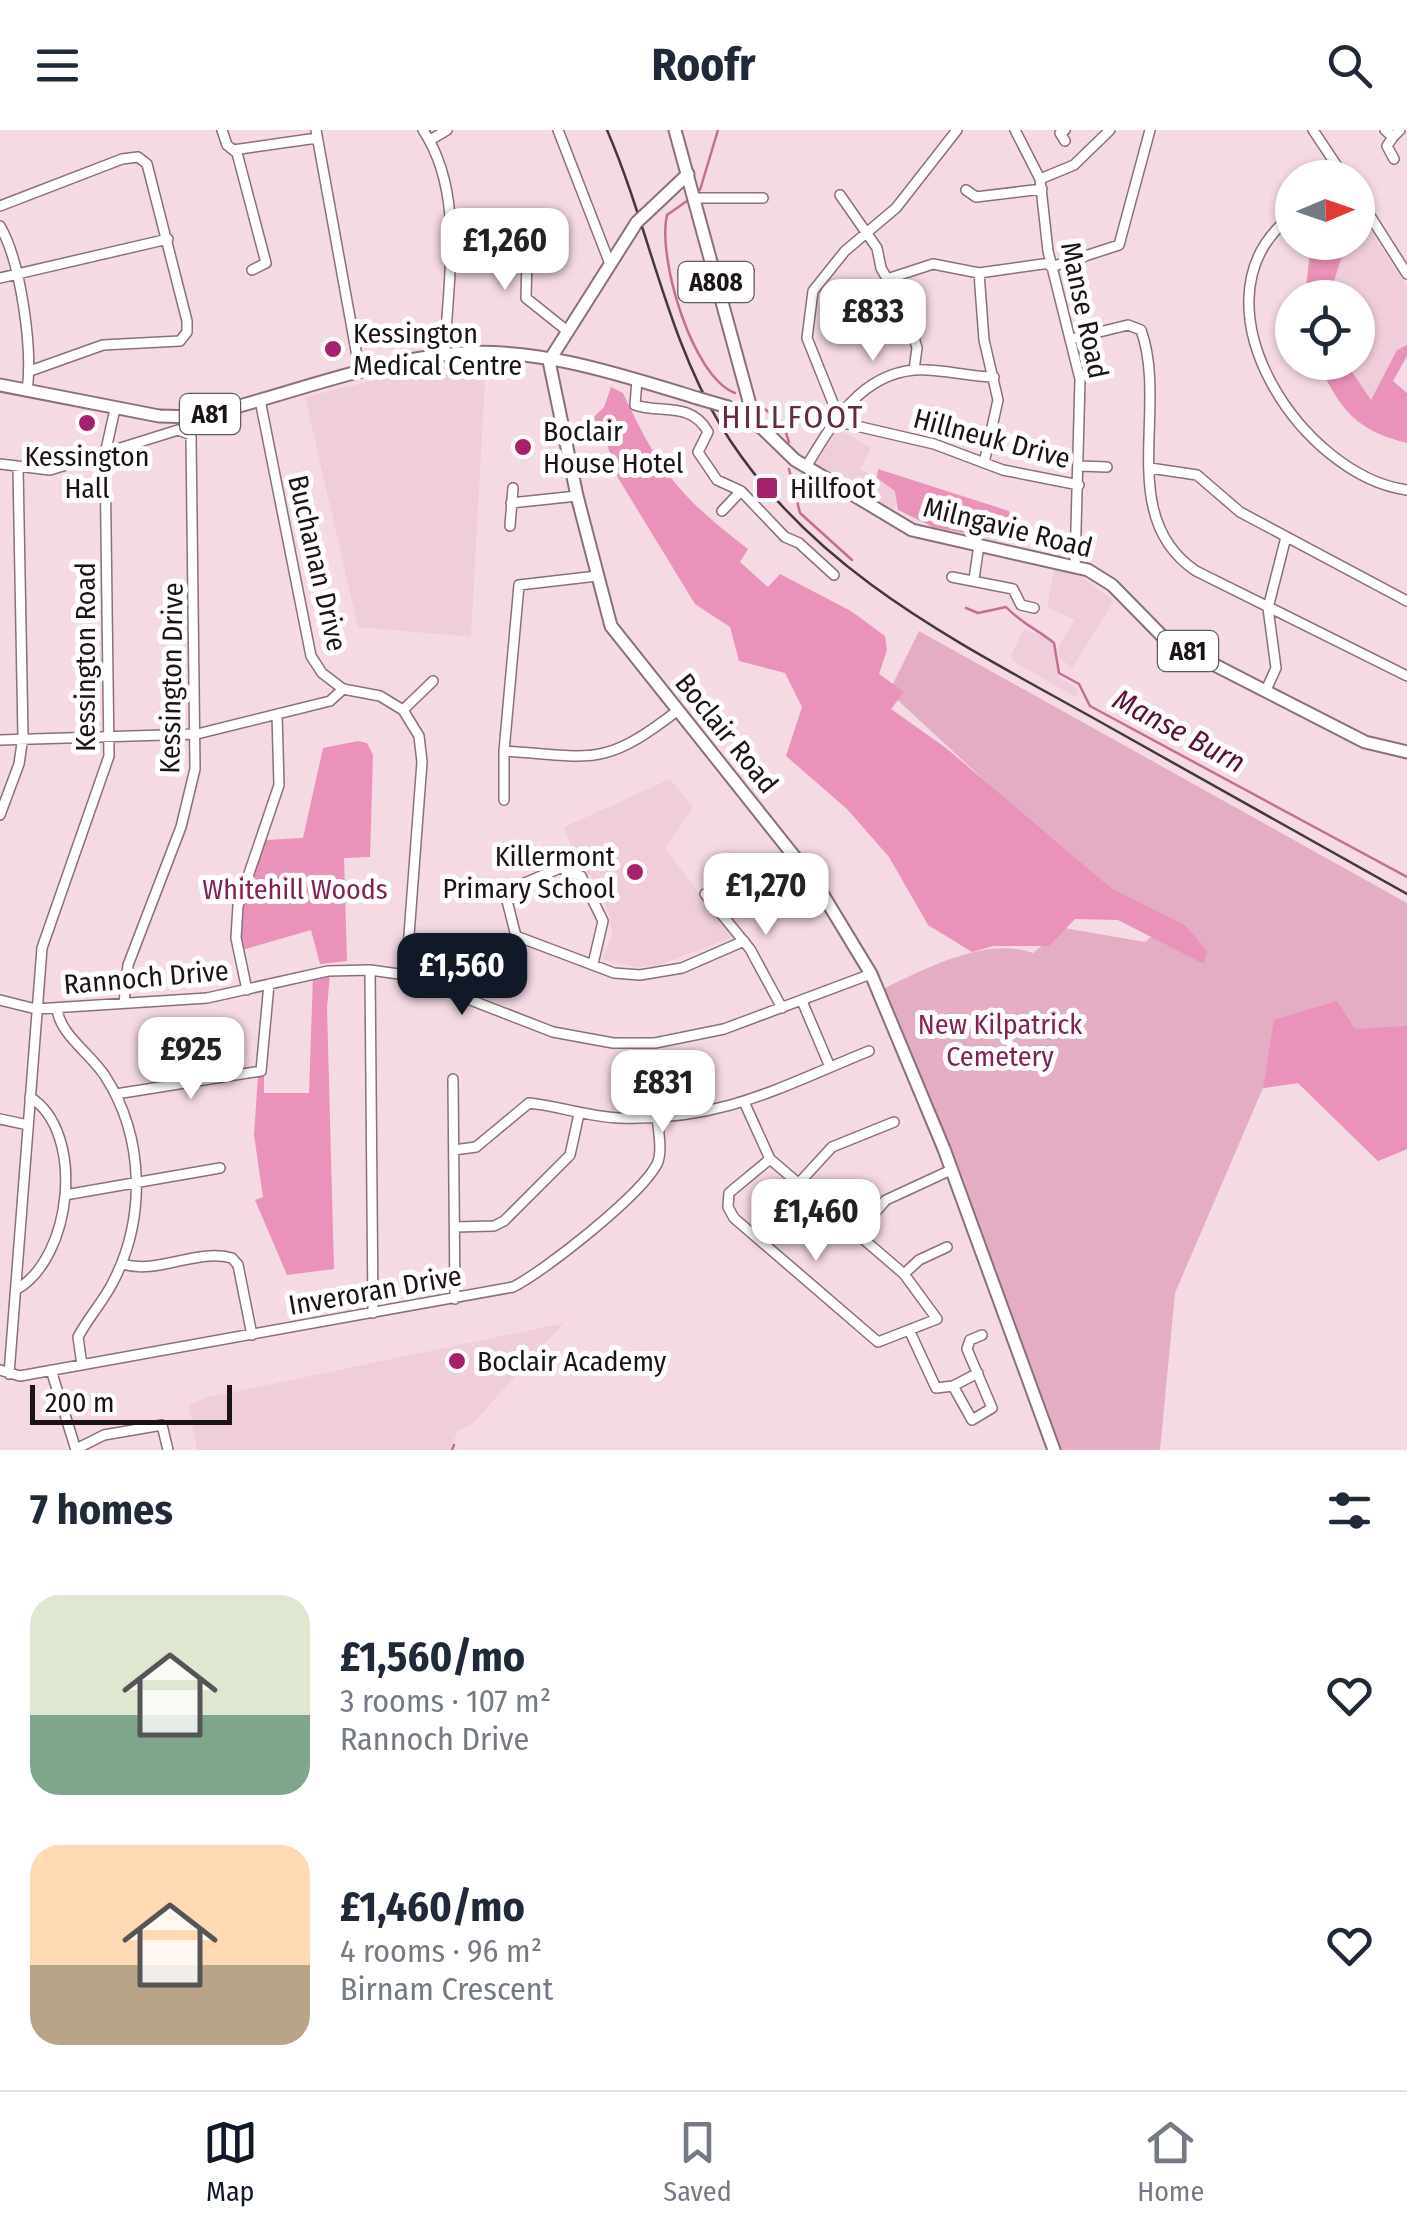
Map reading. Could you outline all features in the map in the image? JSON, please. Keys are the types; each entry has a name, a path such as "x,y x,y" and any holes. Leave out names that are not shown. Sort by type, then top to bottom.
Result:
{"main road":[{"name":"A808","path":"675,130 749,401 747,418"},
{"path":"549,361 637,222 688,174"},
{"name":"Milngavie Road","path":"0,385 115,408 198,417 445,355 487,353 549,361 637,380 731,409 806,468 912,530 1075,566 1112,586 1155,632 1365,742 1407,752"},
{"name":"Boclair Road","path":"549,361 577,496 611,626 817,886 870,974 1027,1366 1054,1450"},
{"path":"731,409 745,390"}],"street":[{"path":"222,130 233,150 266,263 252,270"},
{"path":"423,130 450,196 445,355"},
{"path":"430,140 447,130"},
{"path":"558,130 610,264"},
{"path":"838,414 811,352 808,309 822,274 896,208 956,130"},
{"name":"Manse Road","path":"1015,130 1041,184 1051,265 1080,379 1075,566"},
{"path":"887,279 933,264 980,273 1051,265 1119,245 1150,130"},
{"path":"1312,130 1333,160"},
{"path":"966,190 976,198 1041,184 1074,165 1107,131"},
{"path":"1392,132 1387,146 1394,159"},
{"path":"233,150 316,134 360,374"},
{"path":"0,206 122,158 138,157 146,164 187,321 184,336 172,343 103,345 30,371"},
{"path":"840,195 869,234 916,338 914,370"},
{"path":"696,198 763,198"},
{"path":"528,219 526,298 566,330"},
{"path":"0,226 17,274 30,371 26,391"},
{"path":"1375,227 1407,274"},
{"path":"1275,231 1252,286 1256,335 1267,378 1286,412 1326,451 1373,482 1407,490"},
{"path":"0,278 168,239"},
{"path":"713,273 749,271"},
{"path":"980,273 985,347 994,377 997,408 984,463"},
{"path":"1072,339 1128,324 1141,330 1150,388 1152,509 1169,548 1196,571 1407,676"},
{"path":"806,468 838,414 876,384 914,370 994,377"},
{"path":"637,380 635,406 665,407 695,416 708,432 699,457 718,480 740,491 785,537 799,542 834,574"},
{"name":"Buchanan Drive","path":"260,400 311,656 322,672 342,688 380,696 404,710"},
{"name":"Kessington Road","path":"4,1372 17,1289 42,948 106,774 110,736 105,454 115,408"},
{"name":"Hillneuk Drive","path":"838,414 848,424 1079,485"},
{"name":"Kessington Drive","path":"105,454 178,430 191,434 197,734 189,800 128,964 124,1003"},
{"path":"0,464 50,470 105,454"},
{"path":"1080,466 1107,467"},
{"path":"0,815 19,764 23,738 18,467"},
{"path":"1150,468 1198,475 1233,507 1407,601"},
{"path":"510,526 513,488"},
{"path":"722,511 740,491"},
{"path":"511,503 577,496"},
{"path":"776,548 785,537"},
{"path":"1266,690 1276,668 1268,608 1286,537"},
{"path":"974,579 979,545"},
{"path":"504,800 504,750 519,585 596,576"},
{"path":"952,576 1013,589 1021,605 1034,608"},
{"path":"406,976 422,762 419,736 404,710 433,681"},
{"path":"0,740 197,734 336,698 342,688"},
{"path":"504,750 604,755 634,744 677,711"},
{"path":"246,990 236,921 241,892 278,784 277,714"},
{"path":"593,964 603,921 581,876 560,868 513,888 507,901 516,936 593,964 626,975 662,973 744,940"},
{"path":"705,894 744,940 770,979 782,1008"},
{"name":"Rannoch Drive","path":"0,1000 36,1009 222,996 328,970 370,970 406,976 553,1032 613,1043 688,1039 870,974"},
{"path":"370,970 373,1313"},
{"path":"116,1094 260,1072 270,984"},
{"path":"802,1001 830,1067"},
{"path":"56,1008 59,1023 93,1059 116,1094 129,1129 137,1182 133,1224 122,1264 78,1336 82,1364"},
{"path":"454,1150 476,1146 529,1103 578,1114 657,1116 716,1112 745,1104 869,1052"},
{"path":"453,1079 454,1299"},
{"path":"17,1289 48,1256 62,1220 66,1195 58,1138 30,1097"},
{"path":"745,1104 770,1158 904,1274 936,1318 886,1342 875,1340 730,1212 728,1201 733,1188 770,1158"},
{"path":"455,1227 494,1226 504,1221 573,1149 578,1114"},
{"name":"Inveroran Drive","path":"4,1372 51,1370 503,1290 528,1280 610,1216 658,1161 657,1116"},
{"path":"0,1119 28,1125"},
{"path":"798,1184 832,1147 894,1122"},
{"path":"66,1195 220,1168"},
{"path":"856,1234 886,1200 951,1170"},
{"path":"904,1274 919,1260 947,1247"},
{"path":"122,1264 152,1268 219,1256 232,1258 238,1265 252,1335"},
{"path":"910,1332 936,1388 953,1386 978,1373"},
{"path":"953,1386 970,1420 988,1413 992,1404 967,1344 982,1334"},
{"path":"51,1370 76,1449 104,1435 162,1425 168,1450"}],"shaded area":[{"path":"1375,236 1407,287 1407,345 1397,351 1371,401 1357,380 1375,380 1375,280 1334,280 1341,260 1375,260"},
{"path":"486,362 471,637 358,627 305,397 437,365"},
{"path":"837,428 871,448 860,469 901,493 893,513 814,463"},
{"path":"1054,569 1082,577 1114,601 1072,668 1059,658 1058,647 1075,620 1047,607"},
{"path":"1023,630 1041,634 1053,643 1059,677 1079,690 1077,698 1013,661 1011,656"},
{"name":"Killermont Primary School","path":"670,779 693,807 665,848 733,937 659,965 634,967 602,959 612,934 609,913 593,878 578,866 564,827"},
{"name":"Boclair Academy","path":"564,1323 472,1424 458,1431 450,1450 197,1450 189,1405 205,1398"}],"green space":[{"path":"1309,260 1341,260 1334,280 1307,280"},
{"path":"1407,345 1407,356 1393,381 1407,393 1407,443 1362,424 1343,406 1327,380 1357,380 1371,400 1397,350"},
{"path":"611,387 623,393 648,443 674,481 748,549 740,562 768,587 780,574 851,611 885,636 887,650 879,674 904,692 891,709 946,748 1112,889 1185,925 1207,951 1204,964 1118,920 1075,919 1049,946 993,946 972,952 928,925 889,857 847,809 786,756 802,707 785,673 739,661 730,627 695,604 618,478 603,432 589,422 604,407"},
{"path":"878,469 1009,511 1012,527 1003,541 933,527 898,510 895,491 877,478"},
{"name":"New Kilpatrick Cemetery","path":"919,631 1407,903 1407,1149 1378,1161 1298,1083 1263,1088 1175,1293 1160,1450 1060,1450 951,1151 883,989 937,964 976,952 1015,949 1033,953 1064,928 1145,942 1152,936 889,692"},
{"name":"Whitehill Woods","path":"358,741 367,743 373,755 370,857 344,858 347,961 320,964 311,930 242,950 242,906 265,840 303,838 323,748"},
{"name":"Whitehill Woods","path":"330,974 327,1008 334,1269 287,1275 255,1200 263,1197 254,1135 258,1075 264,1073 264,1093 309,1093 313,976"},
{"path":"1337,1001 1355,1029 1407,1026 1407,1149 1378,1161 1298,1083 1263,1088 1274,1020"}],"waterway":[{"name":"Manse Burn","path":"700,190 718,130"},
{"name":"Manse Burn","path":"687,201 667,215 667,258 673,286 692,341 705,364 719,382 735,393"},
{"name":"Manse Burn","path":"760,406 782,421 789,442"},
{"name":"Manse Burn","path":"789,469 800,513 852,560"},
{"name":"Manse Burn","path":"966,608 978,613 1006,607 1054,643 1059,673 1079,684 1090,706 1407,877"},
{"path":"452,1450 454,1445"}],"railway":[{"path":"607,130 672,318 702,391 757,477 798,523 843,563 943,633 1407,894"}],"place":[{"name":"Kessington Medical Centre","path":"333,349"},
{"name":"Kessington Hall","path":"87,423"},
{"name":"Boclair House Hotel","path":"523,447"},
{"name":"Hillfoot","path":"767,488"},
{"name":"Killermont Primary School","path":"635,872"},
{"name":"Boclair Academy","path":"457,1361"}],"district":[{"name":"HILLFOOT","path":"793,417"}]}
